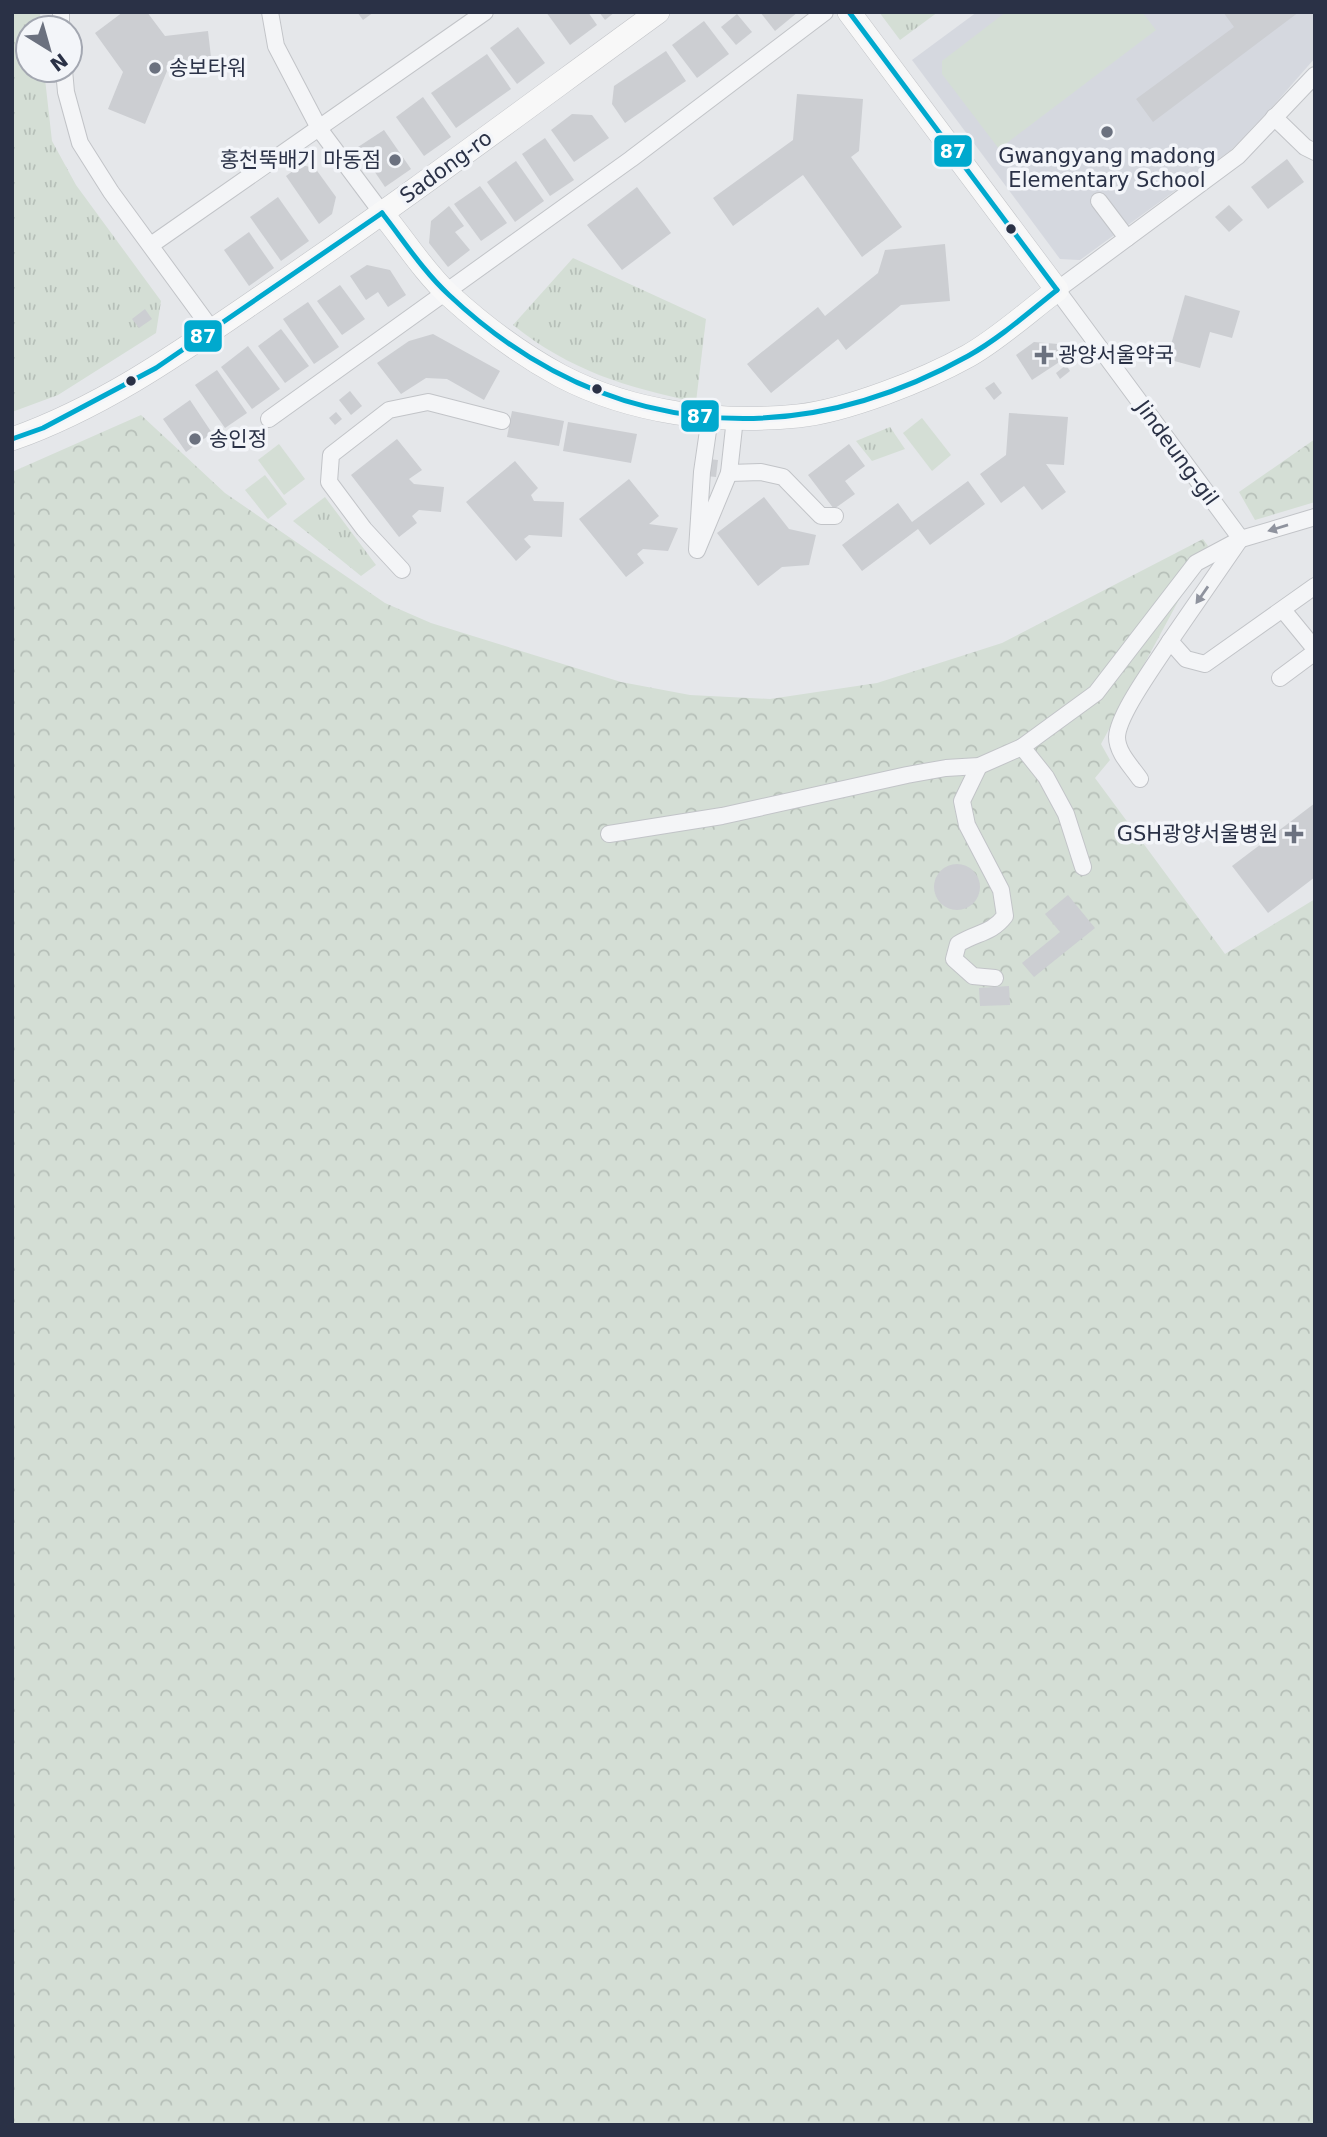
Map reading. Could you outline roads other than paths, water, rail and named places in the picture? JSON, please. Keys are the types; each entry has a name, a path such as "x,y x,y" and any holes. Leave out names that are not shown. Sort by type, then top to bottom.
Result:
{"street":[{"path":"270,12 276,46 320,130 382,213 447,293 492,331 561,376 613,398 710,418 801,416 855,402 911,383 969,356 1238,156 1315,75"},
{"path":"151,246 485,12"},
{"name":"Sadong-ro","path":"12,439 43,428 162,364 382,213 658,12"},
{"path":"269,419 642,151 825,12"},
{"name":"Jindeung-gil","path":"849,12 1241,539"},
{"path":"65,84 80,143 111,191 212,330"},
{"path":"1274,117 1305,147 1315,152"},
{"path":"1099,201 1127,238"},
{"path":"402,570 364,529 329,482 331,455 389,410 428,402 502,421"},
{"path":"710,418 702,472 697,550 729,473 735,418"},
{"path":"729,473 761,472 783,477 821,516 835,516"},
{"path":"610,834 722,816 907,775 946,768 979,766 1022,747 1096,693 1196,563 1241,539 1315,517"},
{"path":"1140,779 1121,752 1117,737 1125,714 1170,641 1241,539"},
{"path":"1170,641 1186,659 1205,664 1315,586"},
{"path":"1280,678 1315,650 1283,610"},
{"path":"1022,747 1046,777 1066,814 1083,867"},
{"path":"979,766 962,801 967,825 1002,890 1005,916 995,929 973,935 958,944 954,959 973,976 995,978"}],"place":[{"name":"송보타워","path":"155,68"},
{"name":"Gwangyang madong Elementary School","path":"1107,132"},
{"name":"홍천뚝배기 마동점","path":"395,160"},
{"name":"광양서울약국","path":"1044,355"},
{"name":"송인정","path":"195,439"},
{"name":"GSH광양서울병원","path":"1294,834"}]}
